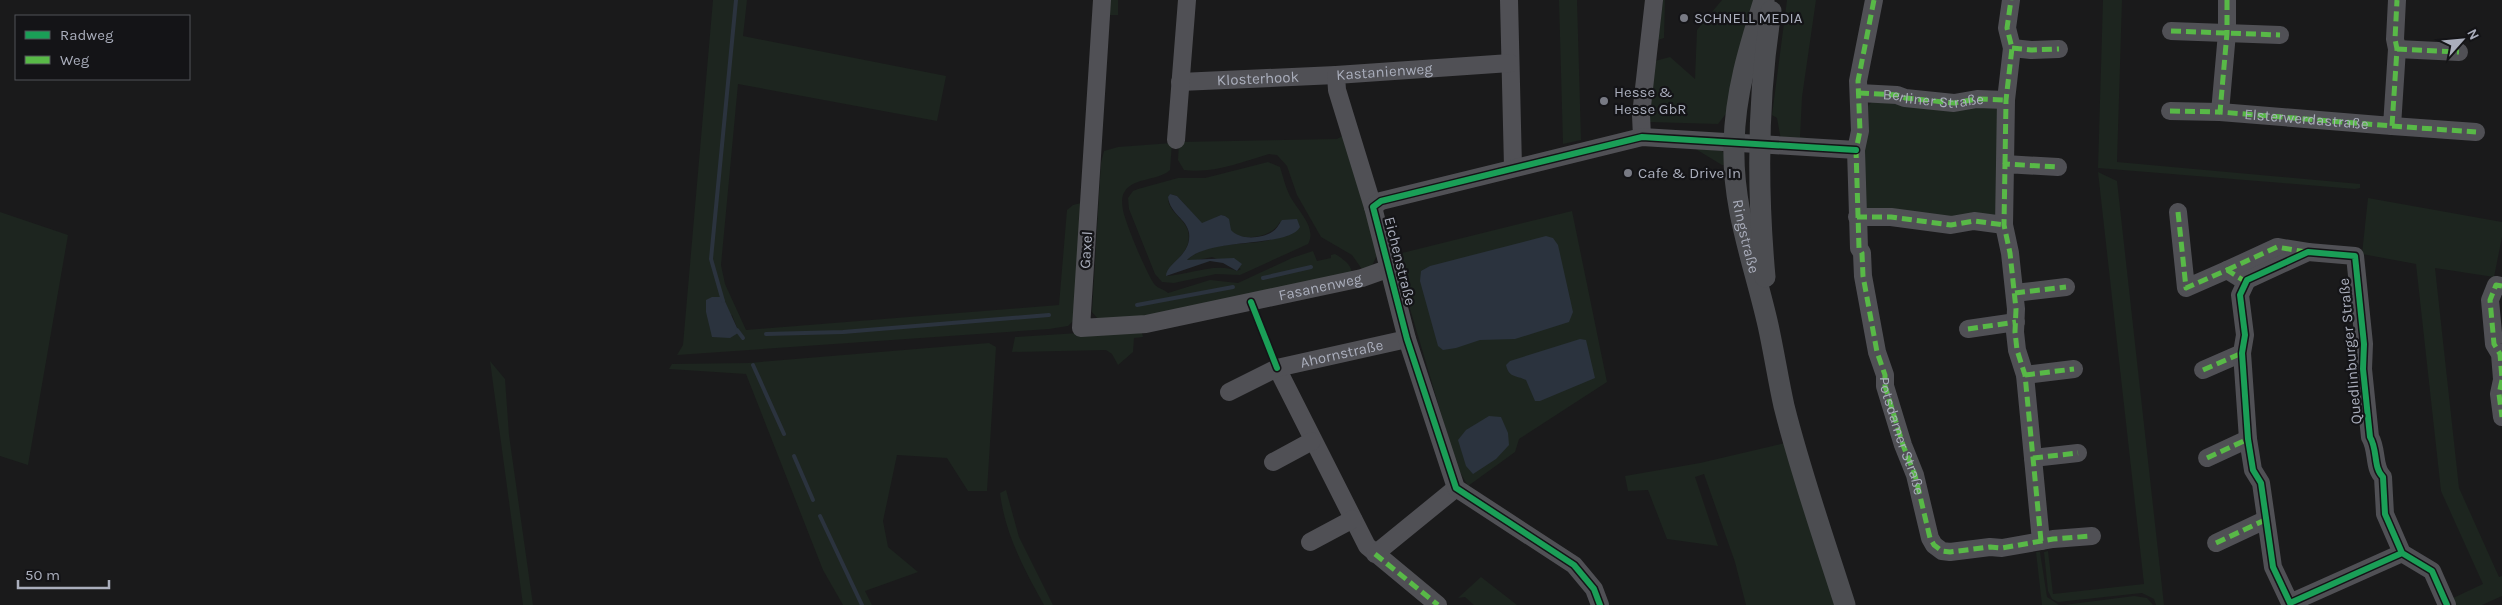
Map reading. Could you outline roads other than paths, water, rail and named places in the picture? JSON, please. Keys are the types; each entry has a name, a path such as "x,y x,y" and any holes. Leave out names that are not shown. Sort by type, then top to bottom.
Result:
{"main road":[{"name":"Ringstraße","path":"1764,0 1744,66 1737,103 1734,143 1735,189 1739,214 1768,325 1792,433 1845,605"},
{"name":"Ringstraße","path":"1768,325 1760,218 1759,143 1767,37 1773,0"}],"street":[{"name":"Gaxel","path":"1102,0 1081,328 1146,324 1251,302"},
{"path":"1176,140 1187,0"},
{"path":"1509,0 1514,167"},
{"path":"1642,137 1641,115 1654,0"},
{"name":"Berliner Straße","path":"1856,150 1860,131 1859,73 1874,0"},
{"name":"Berliner Straße","path":"2004,225 2006,100 2012,48 2007,28 2010,0"},
{"path":"2220,112 2227,33 2227,0"},
{"path":"2392,126 2397,49 2394,39 2397,0"},
{"path":"2171,30 2280,36"},
{"path":"2012,48 2059,50"},
{"path":"2397,49 2459,52"},
{"name":"Kastanienweg","path":"1374,207 1337,90 1336,75 1510,64"},
{"name":"Klosterhook","path":"1180,82 1336,75"},
{"name":"Berliner Straße","path":"1859,94 1897,95 1904,98 1954,103 1977,99 2006,100"},
{"name":"Elsterwerdastraße","path":"2170,111 2220,112 2476,132"},
{"name":"Eichenstraße","path":"1456,488 1407,339 1374,207 1381,201 1642,137 1759,143"},
{"path":"1759,143 1856,150"},
{"name":"Potsdamer Straße","path":"1856,150 1859,248 1862,253 1867,300 1877,352 1934,545 1942,551 1950,552 2092,536"},
{"path":"2005,164 2058,167"},
{"name":"Quedlinburger Straße","path":"2178,212 2186,288 2277,247 2355,256 2364,344 2363,369 2370,438 2376,446 2378,473 2383,477 2385,514 2402,553"},
{"path":"1857,217 1891,217 1950,225 1974,221 2004,225 2014,292 2017,350 2025,375 2041,541"},
{"path":"2308,252 2246,282 2240,295 2245,335 2242,353 2248,439 2253,470 2261,483 2264,520 2273,568 2288,604 2402,553 2432,571 2447,605"},
{"name":"Fasanenweg","path":"1251,302 1362,278 1390,268"},
{"path":"2227,270 2246,282"},
{"path":"2502,286 2496,285 2490,300 2494,344 2500,354 2502,380 2499,394 2502,417"},
{"path":"2014,292 2066,287"},
{"path":"1968,329 2016,322"},
{"name":"Ahornstraße","path":"1229,392 1277,368 1407,339"},
{"path":"2203,370 2242,353"},
{"name":"Ahornstraße","path":"1277,368 1312,441 1367,546 1438,605"},
{"path":"2025,375 2074,369"},
{"path":"2207,458 2248,439"},
{"path":"1273,462 1312,441"},
{"path":"2033,458 2078,453"},
{"path":"1375,554 1456,488 1574,565 1594,589 1600,605"},
{"path":"1310,542 1353,519"},
{"path":"2216,542 2264,520"}],"water":[{"path":"1170,194 1177,196 1202,223 1221,215 1225,216 1229,219 1231,230 1239,236 1262,236 1272,232 1282,220 1297,219 1300,227 1293,234 1281,238 1213,248 1198,253 1187,260 1234,258 1242,264 1237,271 1223,263 1210,261 1166,276 1170,267 1187,248 1189,241 1188,228 1169,203 1168,197"},
{"path":"1546,236 1553,238 1558,245 1573,312 1569,322 1515,339 1480,340 1443,350 1438,346 1420,281 1421,271 1430,266"},
{"path":"712,297 723,297 738,330 738,333 730,338 712,337 706,312 706,300"},
{"path":"1580,339 1586,340 1595,378 1540,401 1535,401 1526,380 1513,376 1507,369 1506,365 1510,361"},
{"path":"1489,416 1501,417 1508,433 1509,445 1496,459 1473,474 1466,466 1458,440 1466,430"}],"waterway":[{"path":"723,301 711,259 736,0"},
{"path":"1263,278 1311,267"},
{"path":"1137,305 1233,287"},
{"path":"766,334 843,332 1049,315"},
{"path":"737,330 743,338"},
{"path":"753,365 784,434"},
{"path":"794,456 813,500"},
{"path":"820,516 862,605"}],"place":[{"name":"SCHNELL MEDIA","path":"1684,18"},
{"name":"Hesse & Hesse GbR","path":"1604,101"},
{"name":"Cafe & Drive In","path":"1628,173"}]}
